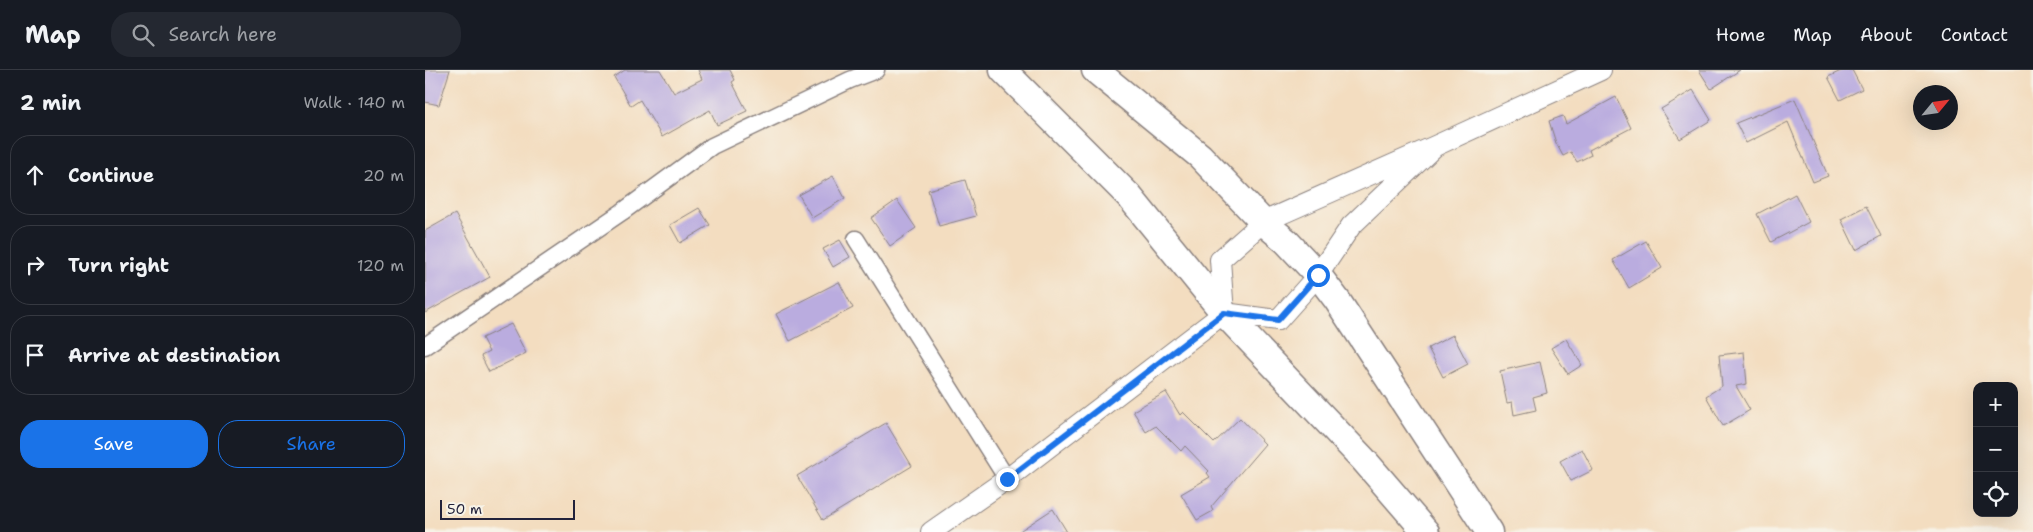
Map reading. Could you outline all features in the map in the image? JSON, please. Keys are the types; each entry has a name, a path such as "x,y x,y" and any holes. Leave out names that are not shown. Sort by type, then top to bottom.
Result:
{"highway":[{"path":"1003,70 1129,196 1224,313 1363,459 1426,532"},
{"path":"1095,70 1200,156 1263,222 1287,241 1318,275 1337,300 1489,532"}],"street":[{"path":"425,346 622,212 712,146 850,80 877,70"},
{"path":"1224,313 1220,260 1263,222 1601,70"},
{"path":"931,532 1007,479 1224,313 1278,320 1318,275 1351,226 1435,146"},
{"path":"856,238 1007,479"}],"building":[{"path":"425,70 450,70 439,105 425,102"},
{"path":"625,70 660,70 674,93 702,79 698,70 730,70 735,80 732,82 747,111 717,125 710,110 662,137 640,100 631,106 614,77"},
{"path":"1699,70 1740,70 1711,89"},
{"path":"1843,70 1852,70 1862,89 1840,100 1828,77"},
{"path":"1693,90 1711,120 1680,139 1661,109"},
{"path":"1616,97 1631,128 1589,150 1591,155 1577,162 1571,152 1563,156 1556,143 1549,121 1563,116 1566,124"},
{"path":"1795,99 1828,176 1813,182 1788,122 1746,143 1736,123"},
{"path":"833,176 845,198 812,218 799,195"},
{"path":"965,180 976,216 939,226 928,190"},
{"path":"1795,194 1809,222 1771,242 1757,214"},
{"path":"897,200 916,228 890,246 871,218"},
{"path":"1866,206 1881,236 1856,250 1841,219"},
{"path":"699,208 710,225 680,243 670,225"},
{"path":"455,214 490,277 425,313 425,231"},
{"path":"840,240 850,257 833,267 823,249"},
{"path":"1646,241 1662,268 1629,288 1613,260"},
{"path":"839,282 853,308 790,341 776,314"},
{"path":"511,324 526,353 489,372 481,356 489,352 482,338"},
{"path":"1453,335 1468,364 1443,377 1428,348"},
{"path":"1566,339 1582,365 1568,374 1551,348"},
{"path":"1744,352 1747,384 1736,386 1750,410 1723,426 1706,396 1722,386 1719,355"},
{"path":"1540,362 1547,393 1533,397 1536,410 1514,415 1512,402 1507,403 1500,371"},
{"path":"1166,392 1180,415 1183,412 1214,443 1240,418 1265,444 1211,507 1213,511 1197,520 1181,494 1210,477 1207,473 1209,471 1185,446 1181,451 1156,426 1146,432 1133,411"},
{"path":"886,423 912,466 823,520 797,476"},
{"path":"1582,449 1593,470 1571,481 1560,461"},
{"path":"1053,509 1067,532 1018,532"}],"route":[{"path":"1007,479 1224,313 1278,320 1318,275"}]}
